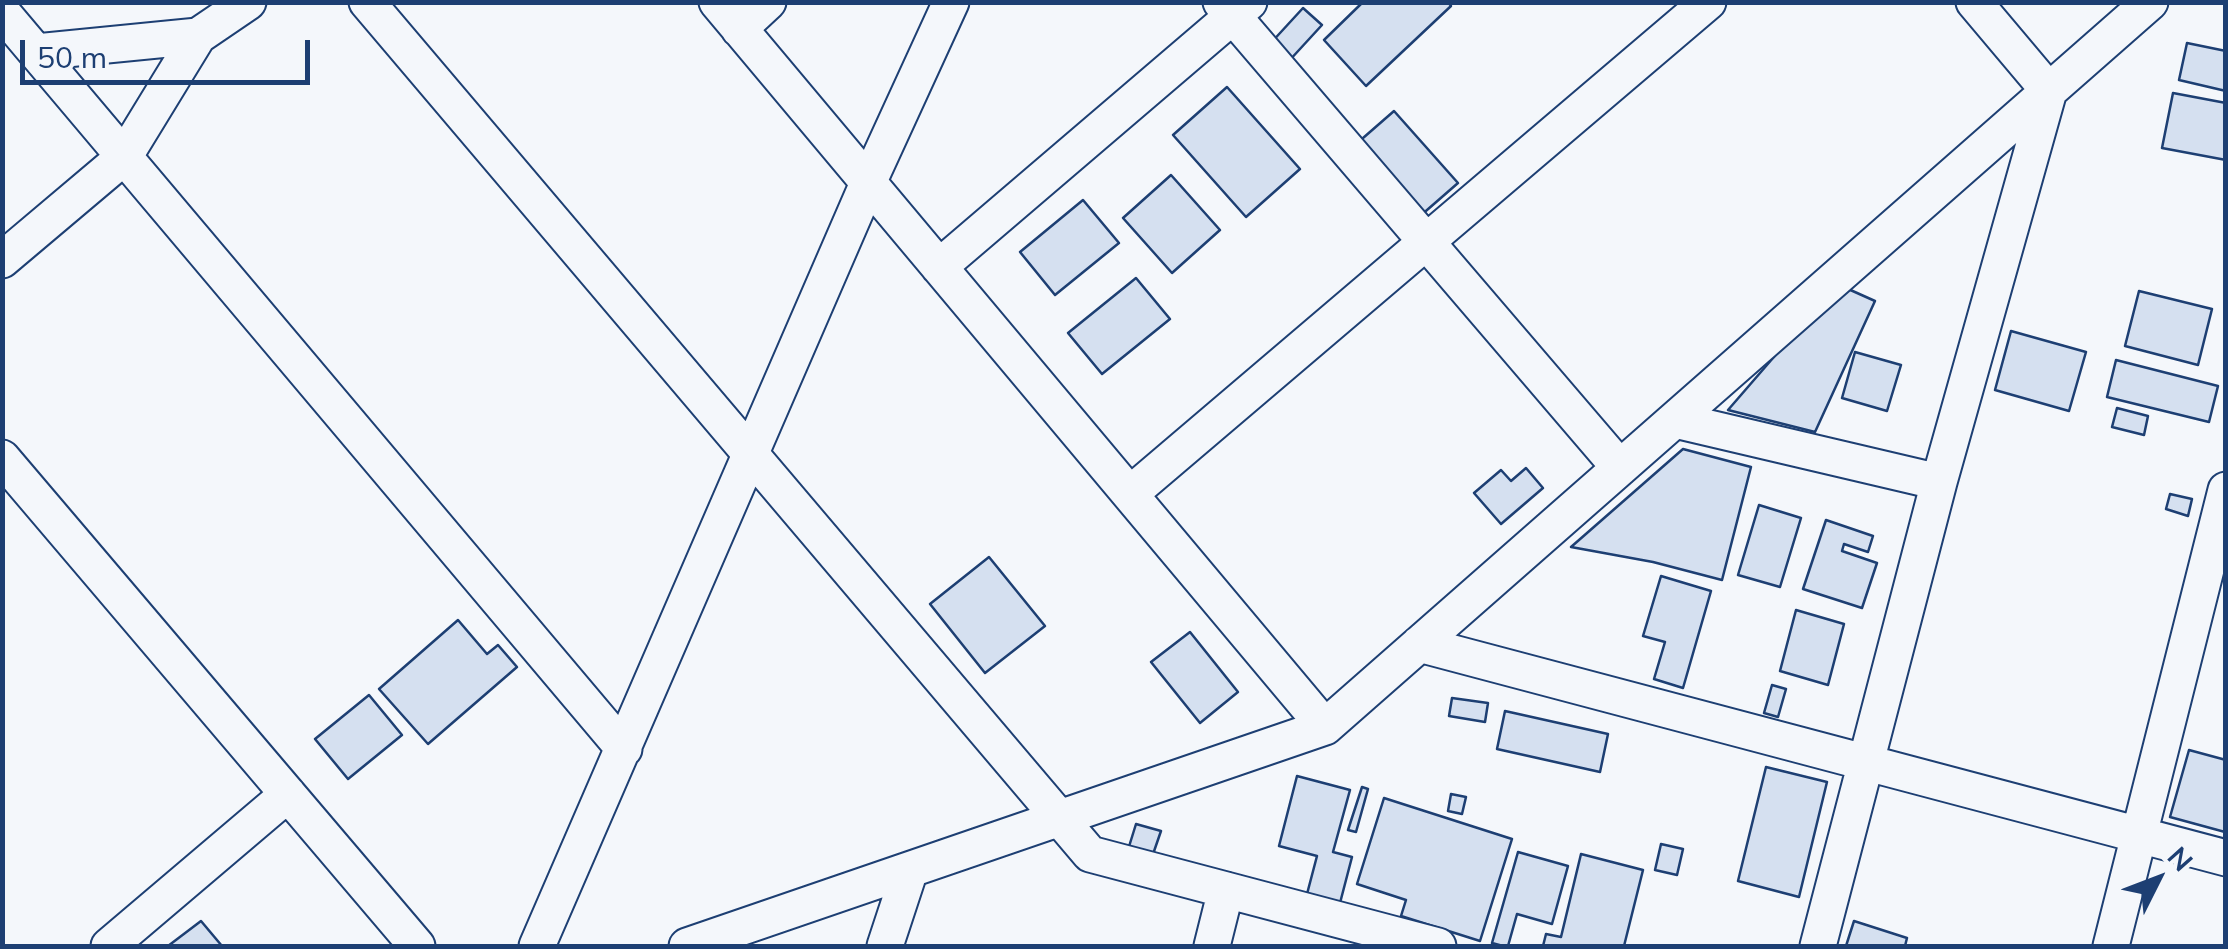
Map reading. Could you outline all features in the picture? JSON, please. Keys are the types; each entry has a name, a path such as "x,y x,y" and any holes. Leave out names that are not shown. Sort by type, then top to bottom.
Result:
{"street":[{"path":"2,260 124,157 198,36 248,2"},
{"path":"367,2 1090,854 1438,946"},
{"path":"768,2 728,16 1324,727"},
{"path":"537,946 868,182 951,2"},
{"path":"1130,494 1708,2"},
{"path":"1974,2 2050,90"},
{"path":"687,946 1324,727 2150,2"},
{"path":"939,267 1235,7 1427,242 1620,468"},
{"path":"2,12 624,749"},
{"path":"36,52 198,36"},
{"path":"1818,946 1939,482 2050,90"},
{"path":"1675,420 1939,482"},
{"path":"2,458 417,946"},
{"path":"2112,946 2226,490"},
{"path":"1419,644 2226,858"},
{"path":"109,946 288,794"},
{"path":"885,946 910,870"},
{"path":"1212,946 1226,890"}],"building":[{"path":"1363,2 1448,2 1451,6 1366,86 1324,40"},
{"path":"1303,8 1322,25 1288,62 1269,45"},
{"path":"2187,43 2226,51 2226,91 2179,80"},
{"path":"1227,87 1300,169 1246,217 1173,135"},
{"path":"2173,93 2226,103 2226,160 2162,148"},
{"path":"1394,111 1458,183 1419,217 1355,145"},
{"path":"1171,175 1220,230 1172,273 1123,218"},
{"path":"1083,200 1119,243 1055,295 1020,252"},
{"path":"1136,278 1170,319 1102,374 1068,333"},
{"path":"1837,284 1875,301 1815,432 1728,410"},
{"path":"2139,291 2212,309 2198,365 2125,346"},
{"path":"2011,331 2086,352 2069,411 1995,390"},
{"path":"1855,352 1901,365 1887,411 1842,398"},
{"path":"2116,360 2218,386 2209,422 2107,397"},
{"path":"2117,408 2148,416 2144,435 2112,427"},
{"path":"1683,449 1751,467 1722,580 1571,547"},
{"path":"1526,468 1543,488 1501,524 1474,493 1501,470 1511,481"},
{"path":"2170,494 2192,499 2188,516 2166,509"},
{"path":"1759,505 1801,518 1780,587 1738,575"},
{"path":"1826,520 1873,536 1868,552 1844,544 1842,551 1877,563 1862,608 1803,589"},
{"path":"989,557 1045,626 985,673 930,604"},
{"path":"1661,576 1711,591 1683,688 1654,679 1665,642 1643,636"},
{"path":"1796,610 1844,624 1828,685 1780,671"},
{"path":"458,620 487,654 498,645 517,667 428,744 379,689"},
{"path":"1190,632 1238,692 1200,723 1151,662"},
{"path":"1772,685 1786,689 1778,717 1764,713"},
{"path":"369,695 402,735 348,779 315,739"},
{"path":"1452,698 1488,703 1485,722 1449,716"},
{"path":"1505,711 1608,734 1600,772 1497,749"},
{"path":"2189,750 2226,760 2225,832 2170,817"},
{"path":"1766,767 1827,782 1799,897 1738,881"},
{"path":"1297,776 1350,790 1333,852 1352,857 1340,903 1307,894 1317,856 1279,846"},
{"path":"1362,787 1368,789 1356,832 1348,830"},
{"path":"1451,794 1466,797 1462,814 1448,811"},
{"path":"1384,798 1512,839 1480,941 1401,916 1406,900 1357,884"},
{"path":"1136,824 1161,831 1151,860 1127,853"},
{"path":"1661,844 1683,849 1677,875 1655,870"},
{"path":"1518,852 1568,866 1552,924 1517,914 1508,946 1503,946 1492,943"},
{"path":"1581,854 1643,870 1624,946 1543,946 1546,934 1561,937"},
{"path":"201,921 222,946 168,946"},
{"path":"1854,921 1907,938 1905,946 1846,946"}]}
